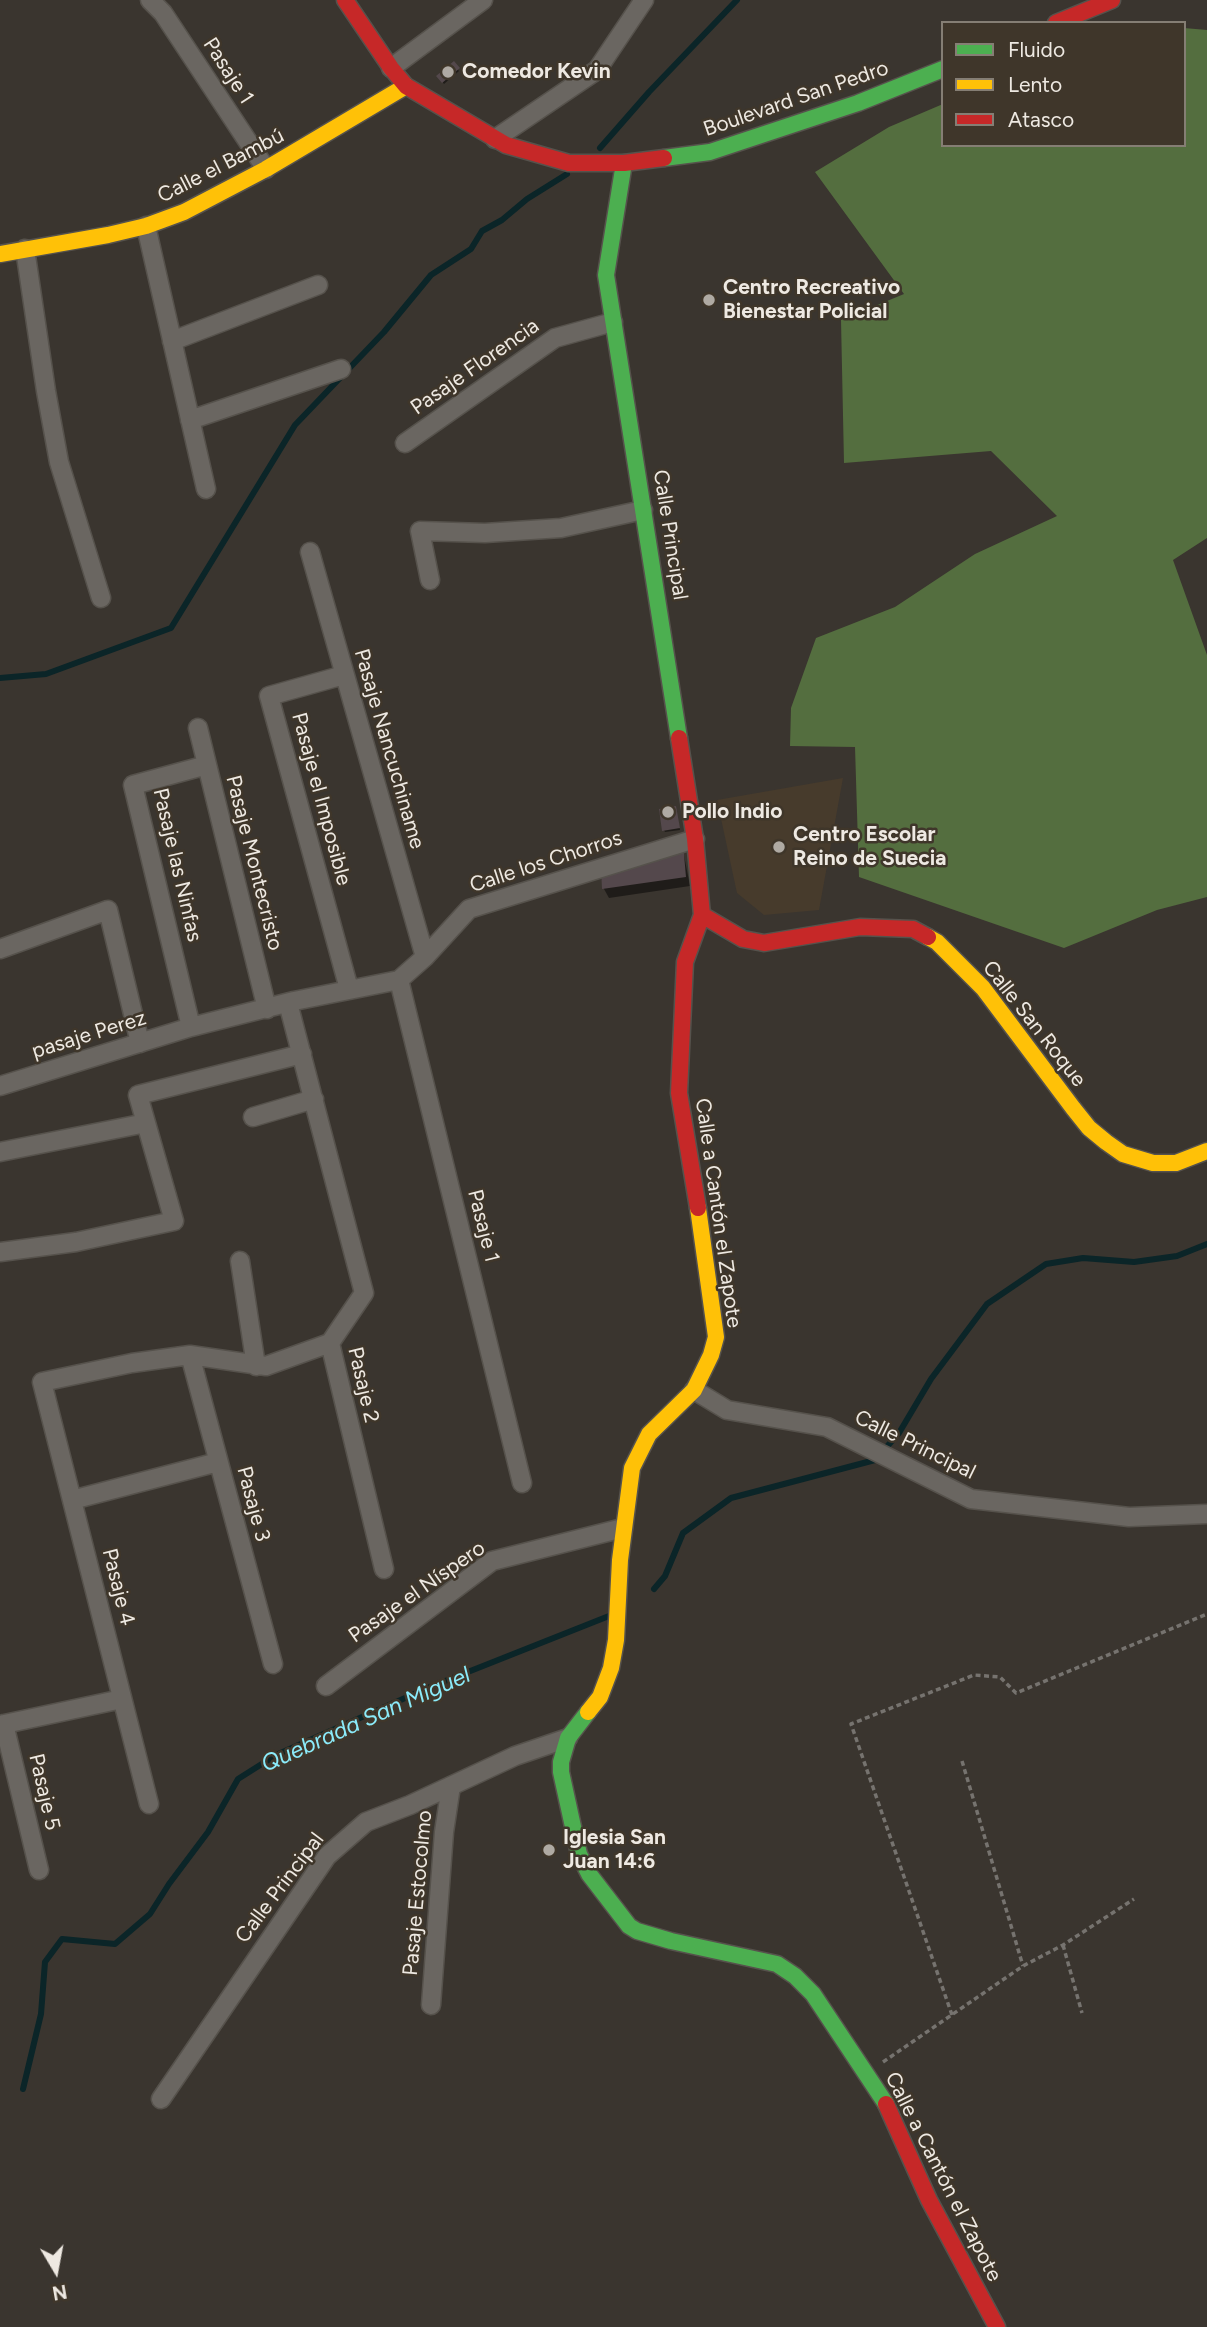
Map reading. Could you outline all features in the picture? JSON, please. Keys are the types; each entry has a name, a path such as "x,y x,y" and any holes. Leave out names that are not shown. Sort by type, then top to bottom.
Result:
{"street":[{"name":"Pasaje 1","path":"150,0 163,13 266,169"},
{"name":"Boulevard San Pedro","path":"345,0 406,86 495,139 569,163 624,163 709,152 858,103 941,70"},
{"path":"391,68 483,0"},
{"path":"495,139 597,70 644,0"},
{"path":"1061,21 1112,0"},
{"name":"Calle el Bambú","path":"0,254 146,226 184,212 266,169 406,86"},
{"name":"Calle Principal","path":"624,163 606,275 695,839 702,915"},
{"path":"146,226 206,489"},
{"path":"25,249 59,462 101,598"},
{"path":"172,341 318,285"},
{"name":"Pasaje Florencia","path":"405,443 555,338 613,322"},
{"path":"190,420 341,369"},
{"path":"430,580 420,531 485,533 561,528 643,510"},
{"name":"Pasaje Nancuchiname","path":"310,552 425,957"},
{"name":"Pasaje el Imposible","path":"344,676 269,696 349,989"},
{"name":"Pasaje Montecristo","path":"198,728 267,1009"},
{"name":"Pasaje las Ninfas","path":"191,1027 133,785 207,765"},
{"name":"Calle los Chorros","path":"399,980 425,957 469,909 695,839"},
{"path":"0,948 108,910 140,1043"},
{"name":"Calle San Roque","path":"702,915 743,939 764,943 860,927 913,929 937,942 983,988 1073,1108 1106,1142 1123,1154 1153,1163 1176,1163 1207,1151"},
{"name":"Calle a Cantón el Zapote","path":"702,915 685,962 679,1093 716,1336 711,1355 694,1390 649,1434 640,1447 632,1468 627,1487 616,1640 611,1668 600,1698 568,1738 561,1772 579,1854 589,1874 625,1922 637,1931 671,1941 777,1964 813,1994 885,2102 929,2200 997,2327"},
{"name":"Pasaje 1","path":"399,980 522,1483"},
{"path":"191,1027 349,989 399,980"},
{"name":"Pasaje 2","path":"288,1003 364,1293 330,1343 384,1569"},
{"name":"pasaje Perez","path":"0,1086 191,1027"},
{"path":"0,1252 76,1242 174,1221 138,1095 302,1054"},
{"path":"253,1118 314,1099"},
{"path":"0,1152 146,1123"},
{"path":"240,1261 256,1366"},
{"path":"190,1355 266,1366 330,1343"},
{"name":"Pasaje 4","path":"149,1804 41,1382 132,1363 190,1355"},
{"name":"Pasaje 3","path":"190,1355 273,1664"},
{"name":"Calle Principal","path":"694,1390 727,1410 827,1427 971,1499 1129,1517 1207,1514"},
{"path":"72,1500 218,1462"},
{"name":"Pasaje el Níspero","path":"326,1686 492,1561 623,1528"},
{"path":"2,1725 122,1699"},
{"name":"Pasaje 5","path":"2,1725 38,1870"},
{"name":"Calle Principal","path":"161,2099 327,1856 366,1822 410,1805 515,1756 568,1738"},
{"name":"Pasaje Estocolmo","path":"431,2004 450,1786"}],"path":[{"path":"952,2015 851,1724 974,1675 1000,1677 1016,1693 1207,1614"},
{"path":"962,1761 1023,1966"},
{"path":"867,2073 1023,1966 1063,1945 1134,1899"},
{"path":"1063,1945 1082,2013"}],"shaded area":[{"name":"Centro Escolar Reino de Suecia","path":"843,778 819,910 764,915 737,893 717,800"}],"green space":[{"path":"1186,28 1207,30 1207,538 1173,560 1207,655 1207,897 1157,910 1064,948 859,877 855,747 790,746 791,708 816,638 895,607 975,554 1057,516 991,451 844,463 841,320 904,294 815,172 889,127 941,105 941,147 1186,147"}],"building":[{"name":"Comedor Kevin","path":"454,61 460,68 442,83 436,76"},
{"path":"676,806 680,828 662,831 659,809"},
{"path":"683,843 686,877 602,889 601,868"}],"waterway":[{"path":"600,148 737,0"},
{"path":"0,678 46,674 171,628 295,425 384,332 431,275 471,249 482,231 567,174"},
{"name":"Quebrada San Miguel","path":"654,1589 665,1576 683,1533 731,1498 875,1460 899,1433 931,1379 987,1304 1046,1264 1083,1258 1134,1262 1177,1256 1207,1244"},
{"name":"Quebrada San Miguel","path":"23,2089 41,2014 45,1962 62,1939 115,1944 150,1914 208,1832 238,1779 276,1755 430,1687 609,1616"}],"traffic: fast":[{"path":"664,158 710,152 858,103 941,70"},
{"path":"624,163 606,275 679,738"},
{"path":"588,1712 568,1738 561,1772 579,1854 589,1874 629,1926 637,1931 777,1964 795,1976 813,1994 886,2104"}],"traffic: slow":[{"path":"0,254 108,235 146,226 184,212 266,169 406,86"},
{"path":"928,937 937,942 983,988 1073,1108 1089,1128 1106,1142 1123,1154 1153,1163 1176,1163 1207,1151"},
{"path":"588,1712 600,1697 611,1668 616,1640 620,1560 632,1468 649,1434 694,1390 711,1355 716,1337 698,1208"}],"traffic: jam":[{"path":"345,0 406,86 506,145 569,163 624,163 664,158"},
{"path":"1061,21 1112,0"},
{"path":"679,738 695,839 702,915 685,962 679,1093 698,1208"},
{"path":"702,915 743,939 764,943 860,927 913,929 928,937"},
{"path":"886,2104 929,2200 997,2327"}],"place":[{"name":"Comedor Kevin","path":"448,72"},
{"name":"Centro Recreativo Bienestar Policial","path":"709,300"},
{"name":"Pollo Indio","path":"668,812"},
{"name":"Centro Escolar Reino de Suecia","path":"779,847"},
{"name":"Iglesia San Juan 14:6","path":"549,1850"}]}
